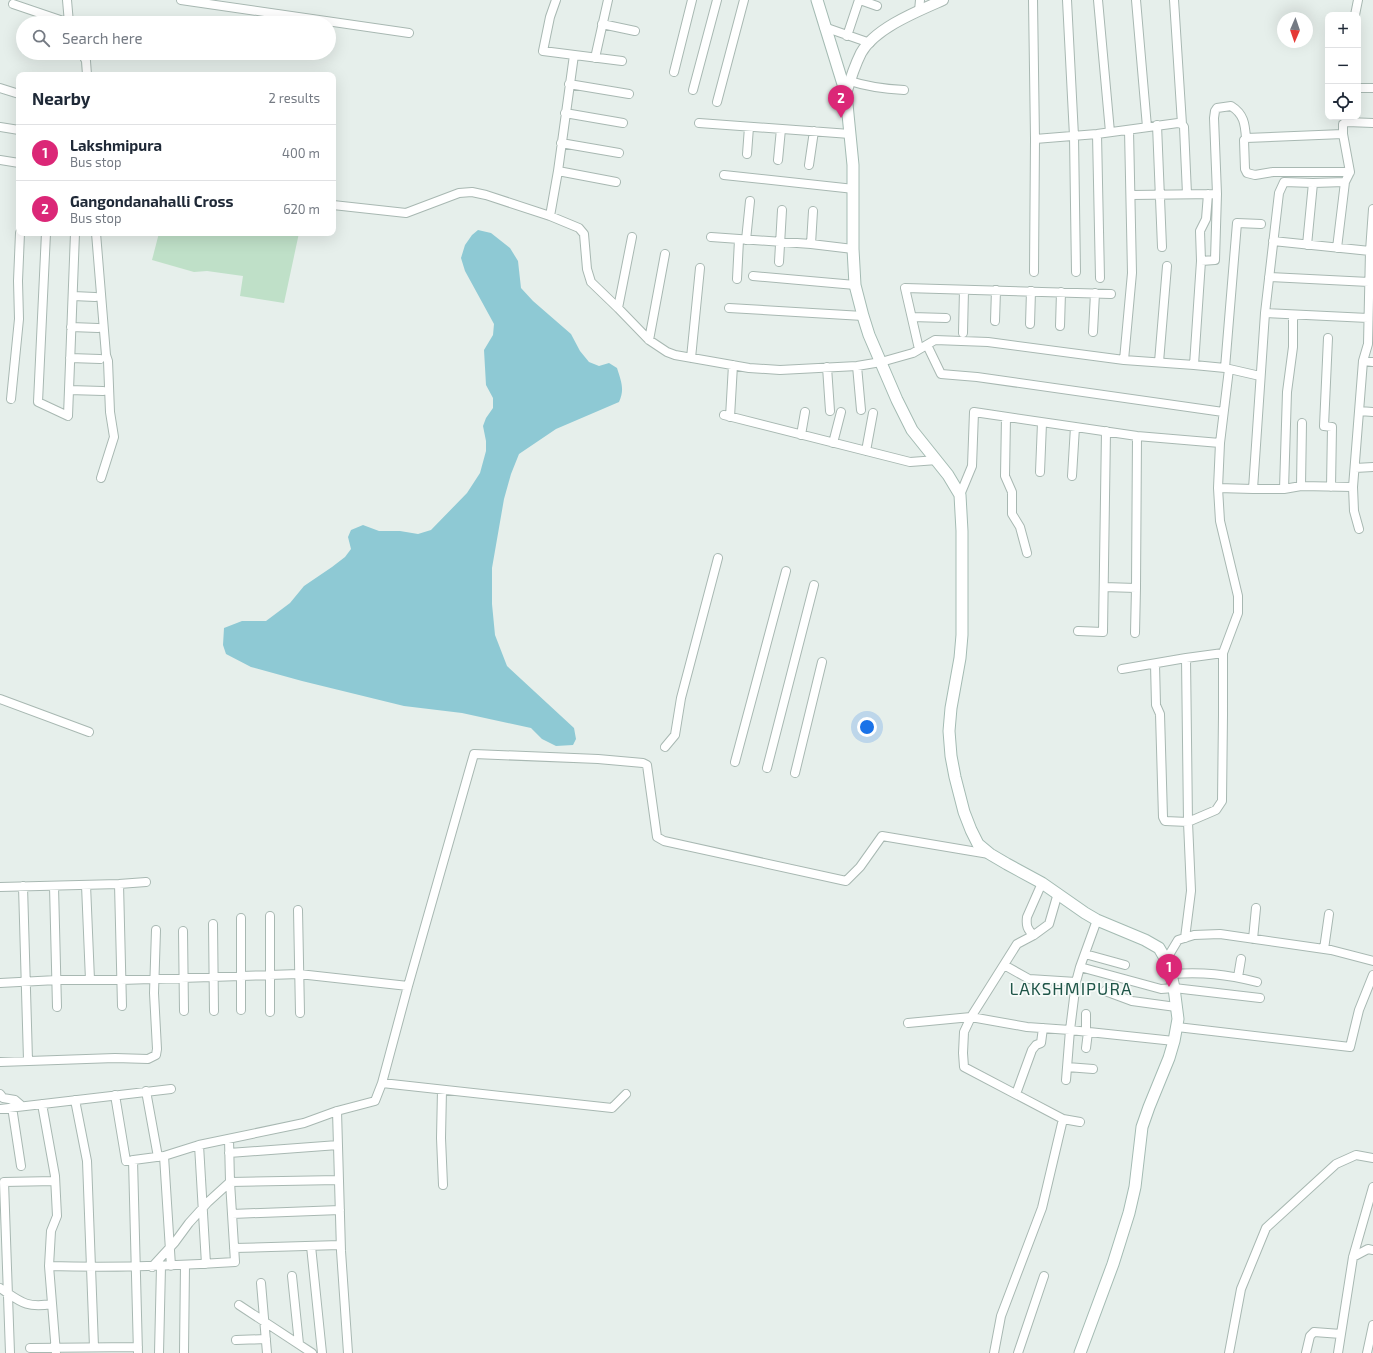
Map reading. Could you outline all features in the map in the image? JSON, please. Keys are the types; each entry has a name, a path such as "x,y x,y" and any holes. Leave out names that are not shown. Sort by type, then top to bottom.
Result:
{"main road":[{"path":"817,0 824,27 846,94 854,189 853,249 855,285 868,335 912,430 938,460 960,495 962,538 962,635 960,658 951,708 950,737 951,756 964,812 978,844 990,854 1042,883 1097,920 1145,940 1159,948 1166,960 1174,988 1178,1019 1174,1041 1169,1058 1142,1127 1135,1187 1129,1213 1113,1264 1080,1353"}],"street":[{"path":"67,0 68,16"},
{"path":"181,0 292,16"},
{"path":"556,0 550,17 543,52 622,61"},
{"path":"595,58 608,0"},
{"path":"674,72 692,0"},
{"path":"693,90 717,0"},
{"path":"717,102 744,0"},
{"path":"847,36 860,0 877,6"},
{"path":"919,11 920,0"},
{"path":"846,94 862,52 878,34 919,11 943,0"},
{"path":"1033,0 1035,138 1034,272"},
{"path":"1067,0 1074,136 1076,272"},
{"path":"1098,0 1110,132"},
{"path":"1136,0 1146,127"},
{"path":"1174,0 1182,124 1184,127 1187,194"},
{"path":"1356,12 1358,0"},
{"path":"13,4 48,16"},
{"path":"336,22 409,33"},
{"path":"602,24 635,31"},
{"path":"824,27 870,43"},
{"path":"550,216 558,171 574,55"},
{"path":"86,60 87,72"},
{"path":"850,81 866,86 904,90"},
{"path":"569,84 629,94"},
{"path":"0,88 16,93"},
{"path":"1361,88 1373,88"},
{"path":"1201,261 1215,260 1217,194 1214,118 1215,111 1218,108 1231,106 1240,113 1245,122 1245,168 1247,173 1255,175 1273,172 1350,172"},
{"path":"565,113 623,124"},
{"path":"1337,248 1345,182 1350,172 1343,134 1343,124 1347,122 1373,123"},
{"path":"699,123 850,134"},
{"path":"1035,138 1097,134 1178,123 1182,124"},
{"path":"747,154 749,126"},
{"path":"1157,126 1162,247"},
{"path":"0,127 16,130"},
{"path":"778,160 781,129"},
{"path":"1124,360 1132,273 1129,130"},
{"path":"809,165 814,132"},
{"path":"1097,134 1100,278"},
{"path":"1246,138 1343,134"},
{"path":"562,143 619,153"},
{"path":"0,160 16,163"},
{"path":"558,171 616,182"},
{"path":"724,176 854,189"},
{"path":"1253,489 1265,313 1279,193 1284,182 1345,182"},
{"path":"1307,245 1313,183"},
{"path":"336,206 406,213 459,193 472,192 486,195 550,216 579,228 584,234 586,270 591,282 649,340 667,352 691,358 749,368 780,370 857,366 881,362 913,353 935,340 988,342 1124,360 1227,369 1260,376"},
{"path":"1194,365 1201,261 1200,231 1206,219 1208,194"},
{"path":"1131,195 1217,194"},
{"path":"737,279 750,201"},
{"path":"1359,529 1354,511 1353,487 1363,361 1368,344 1370,251 1373,208"},
{"path":"780,262 782,210"},
{"path":"811,244 813,211"},
{"path":"1155,664 1156,704 1160,714 1163,817 1166,821 1170,822 1188,822 1216,810 1222,802 1224,715 1223,653 1238,613 1238,596 1220,521 1218,488 1220,443 1227,369 1237,223 1260,224"},
{"path":"11,398 19,319 18,280 20,236"},
{"path":"46,236 38,402 68,416 75,236"},
{"path":"96,236 106,355 108,361 110,412 114,437 101,478"},
{"path":"618,308 632,237"},
{"path":"711,237 811,244 853,249"},
{"path":"1274,242 1370,251"},
{"path":"649,340 665,254"},
{"path":"1159,362 1168,266"},
{"path":"691,358 700,268"},
{"path":"753,276 855,285"},
{"path":"1269,277 1369,282"},
{"path":"919,349 905,288 1111,294"},
{"path":"963,333 964,290"},
{"path":"995,321 996,290"},
{"path":"1030,324 1031,291"},
{"path":"1060,326 1061,292"},
{"path":"1093,332 1095,293"},
{"path":"72,296 95,297"},
{"path":"729,308 863,316"},
{"path":"1265,313 1368,318"},
{"path":"1284,489 1287,392 1293,347 1293,315"},
{"path":"912,317 946,318"},
{"path":"71,327 98,328"},
{"path":"1328,338 1324,426 1332,427 1331,487"},
{"path":"927,345 941,374 976,377 1223,412"},
{"path":"70,358 100,359"},
{"path":"1363,361 1373,362"},
{"path":"733,365 727,416 910,462 938,460"},
{"path":"857,366 861,410"},
{"path":"827,367 830,411"},
{"path":"69,390 103,391"},
{"path":"1359,411 1373,412"},
{"path":"801,435 806,412"},
{"path":"833,443 841,412"},
{"path":"960,495 972,466 974,412 1137,436 1220,443"},
{"path":"866,451 873,413"},
{"path":"1006,417 1005,476 1012,492 1012,514 1020,527 1027,553"},
{"path":"1040,472 1042,422"},
{"path":"1301,486 1302,423"},
{"path":"1072,476 1075,427"},
{"path":"1078,631 1103,632 1106,431"},
{"path":"1134,633 1136,588 1137,436"},
{"path":"1355,468 1373,467"},
{"path":"1218,488 1284,489 1301,486 1353,487"},
{"path":"665,747 675,735 681,698 718,558"},
{"path":"735,762 786,571"},
{"path":"767,768 814,585"},
{"path":"1104,588 1136,588"},
{"path":"1122,669 1223,653"},
{"path":"1185,938 1191,891 1188,822 1186,658"},
{"path":"795,772 822,662"},
{"path":"0,699 89,732"},
{"path":"115,1095 126,1161 161,1156 199,1145 304,1123 337,1111 375,1101 382,1083 474,754 643,763 648,765 657,837 664,841 846,881 860,867 882,836 990,854"},
{"path":"0,887 146,882"},
{"path":"1034,935 1029,932 1026,927 1026,922 1042,883"},
{"path":"119,884 122,1006"},
{"path":"86,885 90,980"},
{"path":"23,886 28,1060"},
{"path":"54,886 57,1007"},
{"path":"1058,894 1049,924 1034,935 1017,944 971,1017 964,1032 964,1067 1063,1119 1080,1122"},
{"path":"1252,939 1256,908"},
{"path":"298,910 300,1013"},
{"path":"1324,949 1329,914"},
{"path":"270,916 270,1012"},
{"path":"241,918 241,1010"},
{"path":"1066,1080 1076,982 1097,920"},
{"path":"212,924 214,1011"},
{"path":"0,1062 28,1060 148,1058 156,1055 154,993 156,930"},
{"path":"184,931 184,1011"},
{"path":"1166,960 1178,940 1194,935 1220,934 1324,949 1373,961"},
{"path":"1085,954 1125,965"},
{"path":"1238,977 1241,959"},
{"path":"1004,965 1029,979 1076,982"},
{"path":"1080,967 1161,989 1174,988 1260,998"},
{"path":"0,983 57,980 121,980 299,974 408,986"},
{"path":"1171,974 1215,974 1238,977 1257,982"},
{"path":"1177,1027 1350,1047 1359,1010 1373,975"},
{"path":"1105,991 1132,1001 1176,1007"},
{"path":"1086,1014 1086,1048"},
{"path":"908,1023 971,1017 1027,1027 1174,1041"},
{"path":"1016,1094 1032,1050 1036,1045 1041,1043 1043,1028"},
{"path":"1067,1067 1093,1069"},
{"path":"382,1083 612,1108 626,1094"},
{"path":"0,1109 171,1089"},
{"path":"442,1090 441,1138 443,1184"},
{"path":"146,1092 161,1156 171,1266"},
{"path":"0,1094 3,1098 15,1100 22,1106"},
{"path":"75,1100 86,1161 94,1347"},
{"path":"42,1104 55,1182 57,1216 50,1231 49,1266 56,1351"},
{"path":"12,1107 20,1166"},
{"path":"337,1111 340,1245 348,1353"},
{"path":"994,1353 1002,1316 1042,1208 1063,1119"},
{"path":"49,1266 152,1267 235,1262 229,1139"},
{"path":"199,1145 206,1264"},
{"path":"230,1153 338,1145"},
{"path":"1229,1353 1241,1289 1266,1228 1336,1164 1356,1155 1373,1158"},
{"path":"30,1348 56,1351 94,1347 138,1350 133,1160"},
{"path":"152,1267 170,1248 189,1223 230,1182 339,1180"},
{"path":"10,1353 4,1182 55,1182"},
{"path":"1338,1353 1353,1257 1373,1187"},
{"path":"232,1214 340,1210"},
{"path":"234,1248 340,1245"},
{"path":"311,1246 322,1353"},
{"path":"1353,1257 1368,1249 1373,1250"},
{"path":"184,1353 185,1265"},
{"path":"158,1353 161,1266"},
{"path":"292,1276 301,1348"},
{"path":"1018,1353 1044,1276"},
{"path":"260,1283 267,1353"},
{"path":"0,1288 27,1305 40,1306 52,1304"},
{"path":"239,1305 301,1348 312,1353"},
{"path":"1367,1353 1373,1325"},
{"path":"1306,1353 1310,1336 1314,1332 1341,1334"},
{"path":"236,1340 266,1339"}],"green space":[{"path":"158,236 298,236 284,303 240,296 243,276 207,271 194,272 152,260"}],"water":[{"path":"478,230 491,233 510,248 518,261 521,288 533,301 571,334 580,351 589,362 599,366 609,363 617,368 622,385 622,393 619,402 556,429 519,454 511,474 504,499 492,568 492,604 495,635 507,666 574,728 576,739 573,745 556,746 542,739 531,728 462,713 404,706 251,667 226,654 223,645 224,628 242,621 266,621 290,603 304,586 345,557 351,549 348,537 351,530 363,525 379,531 400,531 418,534 431,530 467,493 480,473 486,451 483,426 486,418 493,408 493,398 486,385 484,350 493,335 494,324 465,271 461,258 465,245 472,235"}],"place":[{"name":"Gangondanahalli Cross","path":"841,118"},
{"name":"Lakshmipura","path":"1169,987"}],"district":[{"name":"LAKSHMIPURA","path":"1071,988"}]}
